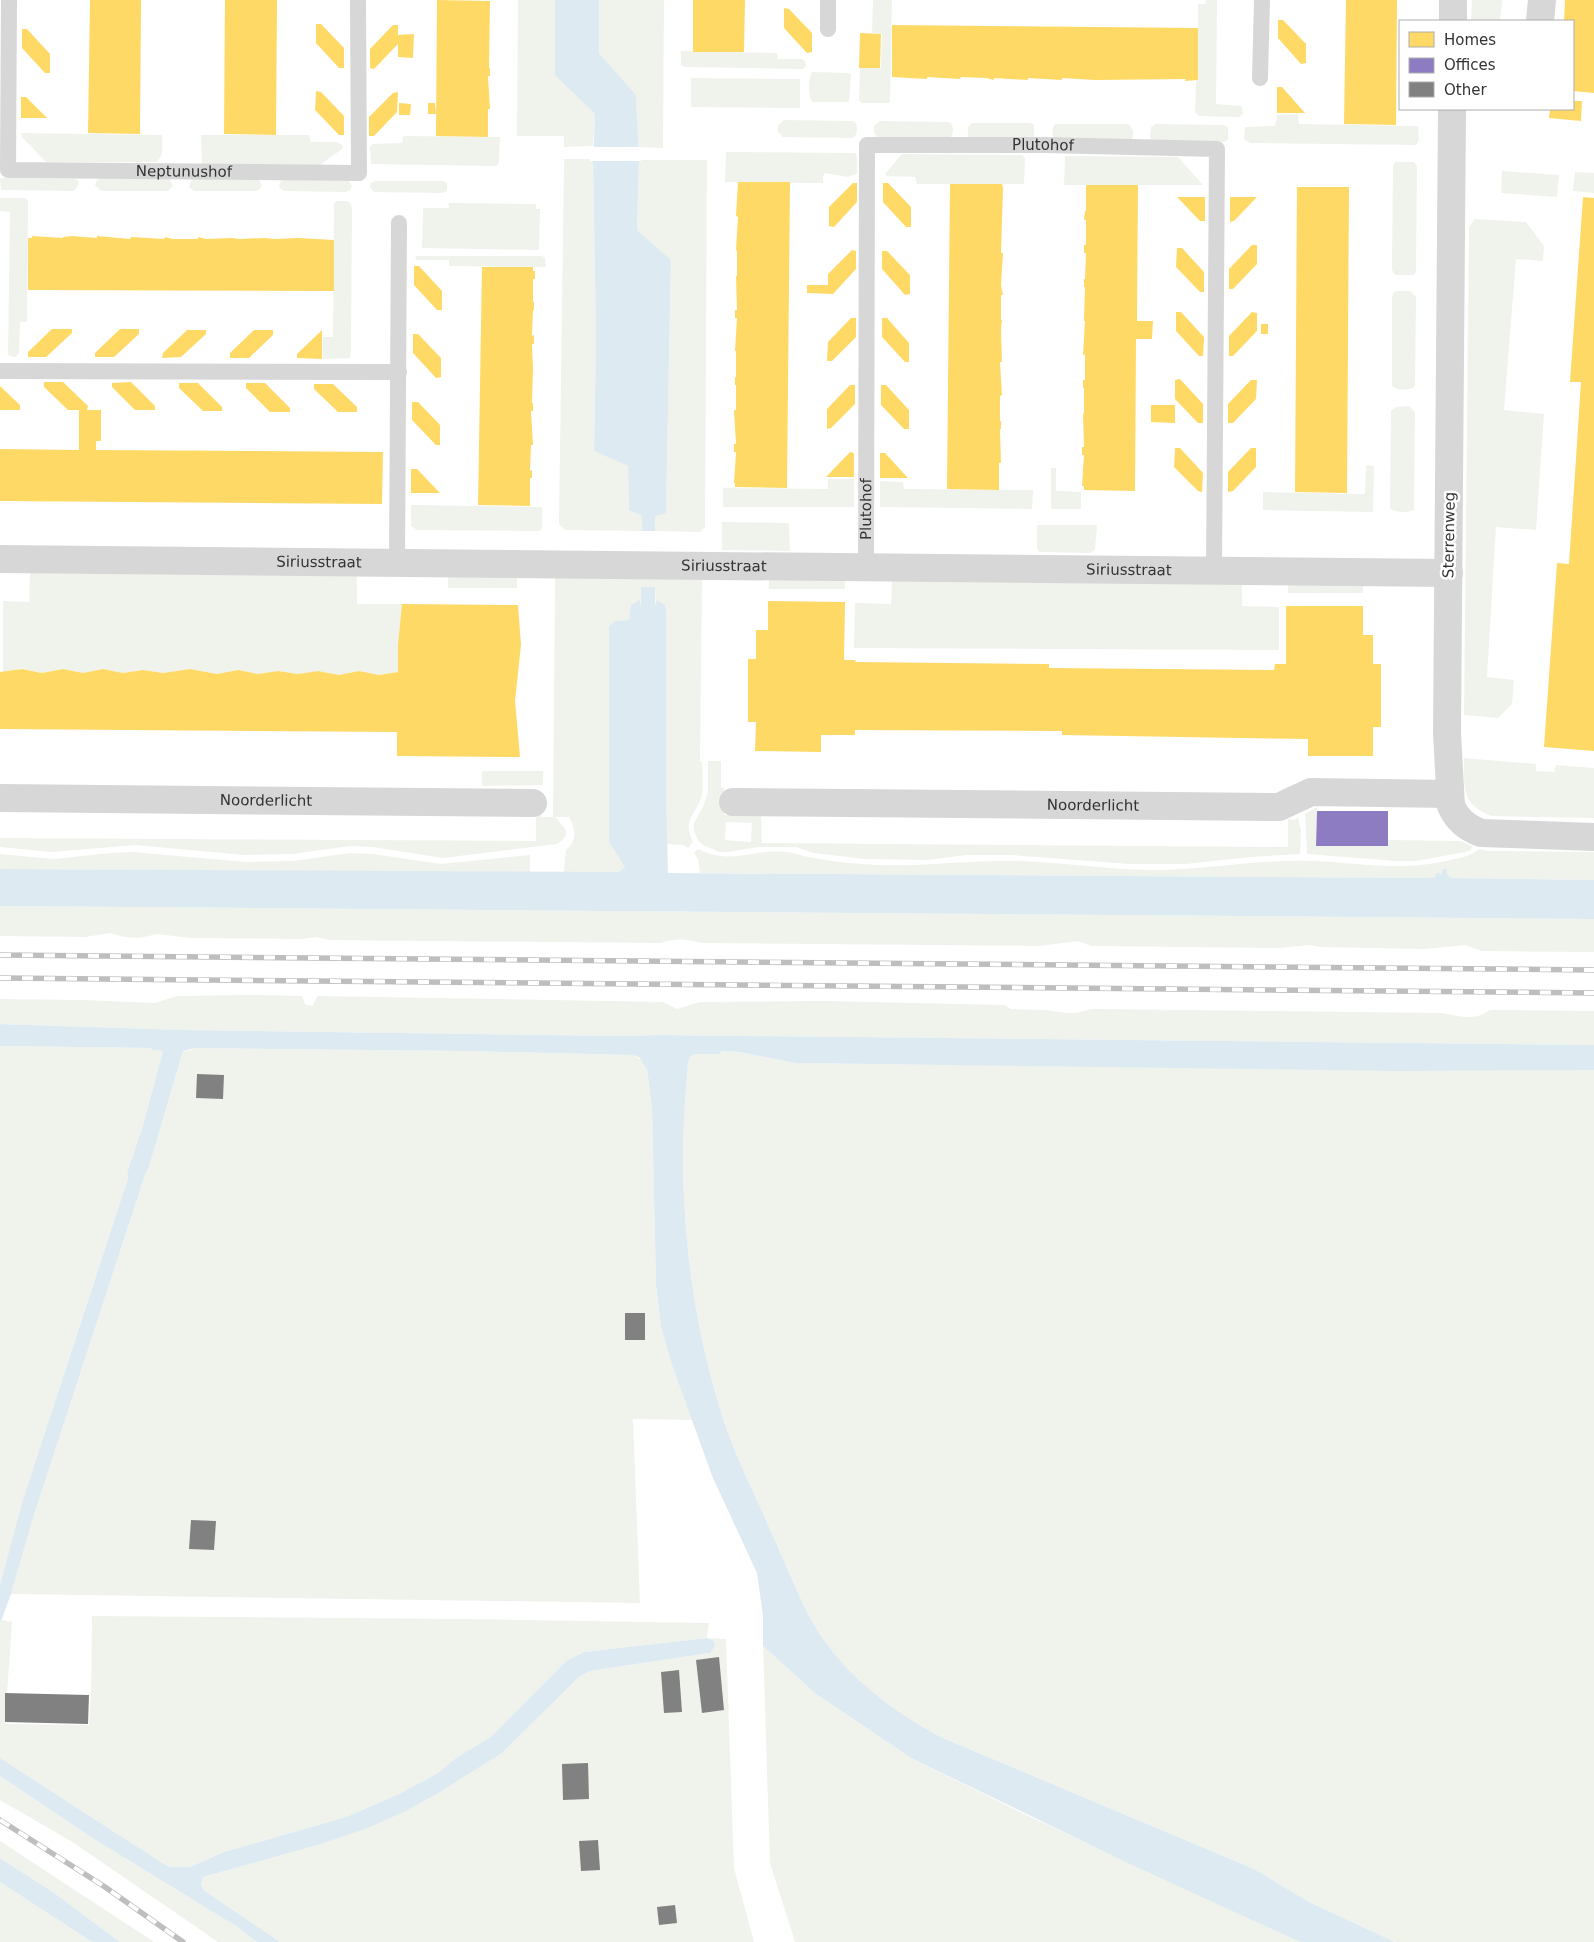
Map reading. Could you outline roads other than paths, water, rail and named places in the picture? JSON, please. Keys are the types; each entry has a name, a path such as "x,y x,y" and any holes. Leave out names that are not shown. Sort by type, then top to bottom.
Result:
{"street":[{"path":"1453,0 1453,20"},
{"path":"1540,20 1542,0"},
{"name":"Sterrenweg","path":"1452,110 1449,794 1454,814 1466,826 1481,833 1594,837"},
{"name":"Siriusstraat","path":"0,559 1449,573"},
{"name":"Noorderlicht","path":"733,802 1279,807 1311,792 1449,794"},
{"name":"Noorderlicht","path":"0,798 533,803"}],"lane":[{"name":"Neptunushof","path":"9,0 8,170 359,173 358,0"},
{"path":"828,0 828,29"},
{"path":"1260,78 1262,0"},
{"name":"Plutohof","path":"866,567 867,145 1046,145 1217,149 1214,571"},
{"path":"397,562 399,223"},
{"path":"0,371 399,372"}],"railway":[{"path":"0,955 1594,970"},
{"path":"0,978 1594,993"},
{"path":"0,1820 105,1887 183,1942"}]}
